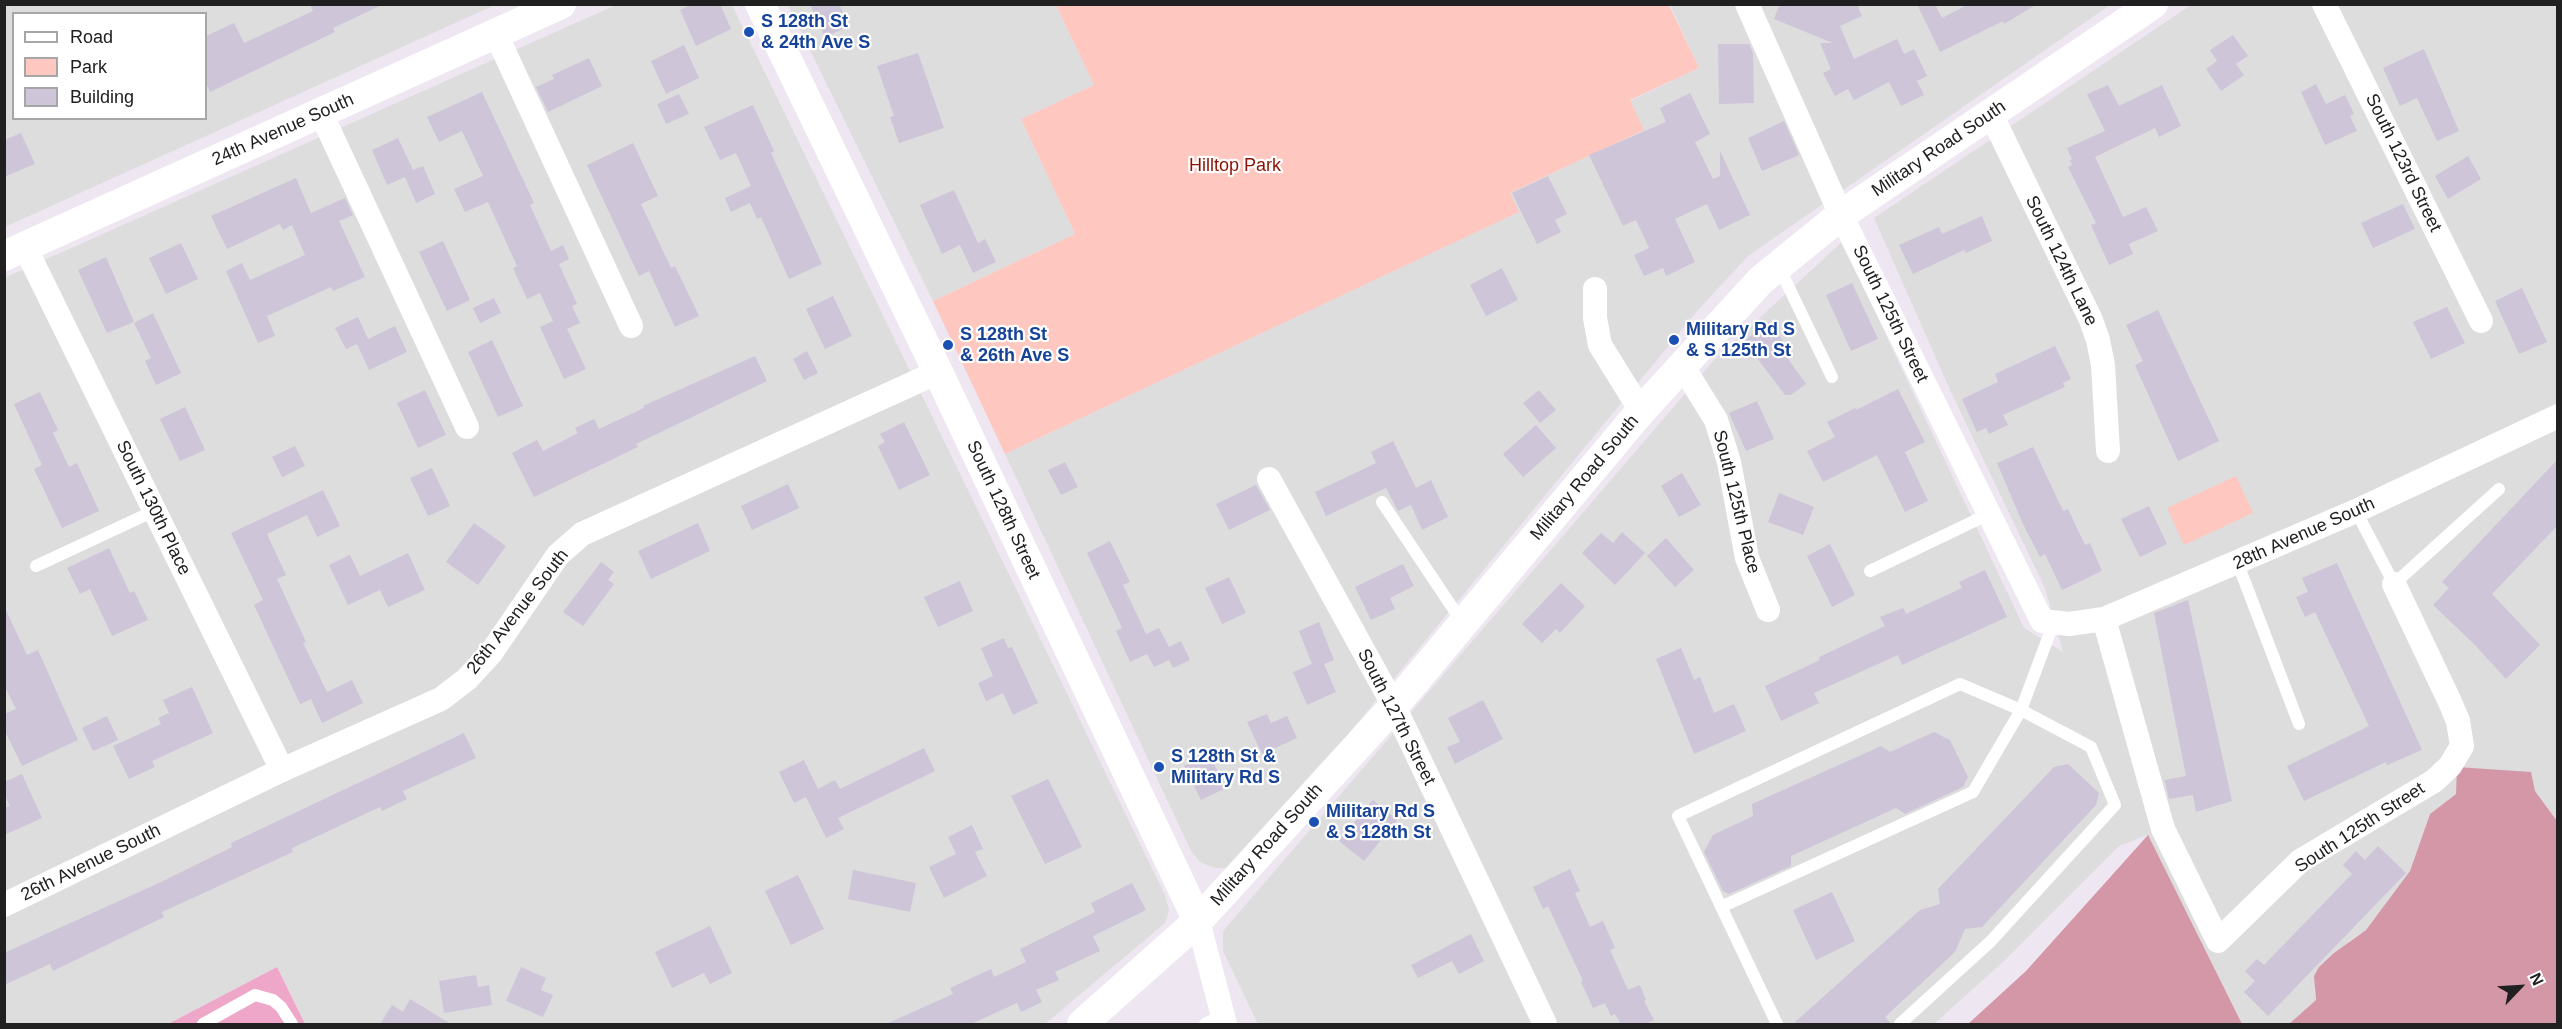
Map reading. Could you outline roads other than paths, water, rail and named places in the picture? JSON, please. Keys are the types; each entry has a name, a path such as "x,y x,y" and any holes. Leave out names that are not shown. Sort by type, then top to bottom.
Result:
{"street":[{"name":"24th Avenue South","path":"15,251 561,4"},
{"name":"South 128th Street","path":"760,4 938,372 1198,921 1217,1022"},
{"name":"South 125th Street","path":"1747,4 1841,215 1989,514 2048,621"},
{"name":"Military Road South","path":"1083,1024 1198,921 1394,706 1641,411 1761,280 1841,215 2153,4"},
{"name":"South 123rd Street","path":"2324,4 2481,321"},
{"path":"496,34 631,326"},
{"path":"321,112 467,427"},
{"name":"South 124th Lane","path":"1991,114 2091,320 2098,340 2103,365 2108,451"},
{"name":"South 130th Place","path":"15,251 154,511 282,770"},
{"path":"1595,289 1595,318 1600,345 1641,411"},
{"name":"South 125th Place","path":"1682,365 1716,420 1729,462 1747,558 1768,610"},
{"name":"26th Avenue South","path":"4,905 282,770 441,699 467,679 491,653 558,555 582,534 938,372"},
{"name":"28th Avenue South","path":"2048,621 2069,624 2104,620 2356,511 2558,416"},
{"name":"South 127th Street","path":"1269,479 1394,706 1545,1024"},
{"name":"South 125th Street","path":"2104,620 2163,829 2218,941 2301,861 2433,781 2450,766 2462,746 2458,722 2450,702 2394,584"}],"lane":[{"path":"1778,266 1832,377"},
{"path":"2356,511 2394,584 2499,489"},
{"path":"1382,502 1463,623"},
{"path":"36,566 154,511"},
{"path":"1870,571 1989,514"},
{"path":"2238,564 2299,724"},
{"path":"1721,907 1973,792 2021,710 2048,621"},
{"path":"1777,1024 1678,816 1960,684 2021,710 2091,747 2115,805 1991,941 1900,1024"},
{"path":"203,1024 255,995 273,1000 281,1007 292,1024"}],"place":[{"name":"S 128th St & 24th Ave S","path":"749,32"},
{"name":"Military Rd S & S 125th St","path":"1674,340"},
{"name":"S 128th St & 26th Ave S","path":"948,345"},
{"name":"S 128th St & Military Rd S","path":"1159,767"},
{"name":"Military Rd S & S 128th St","path":"1314,822"}],"park label":[{"name":"Hilltop Park","path":"1235,166"}]}
